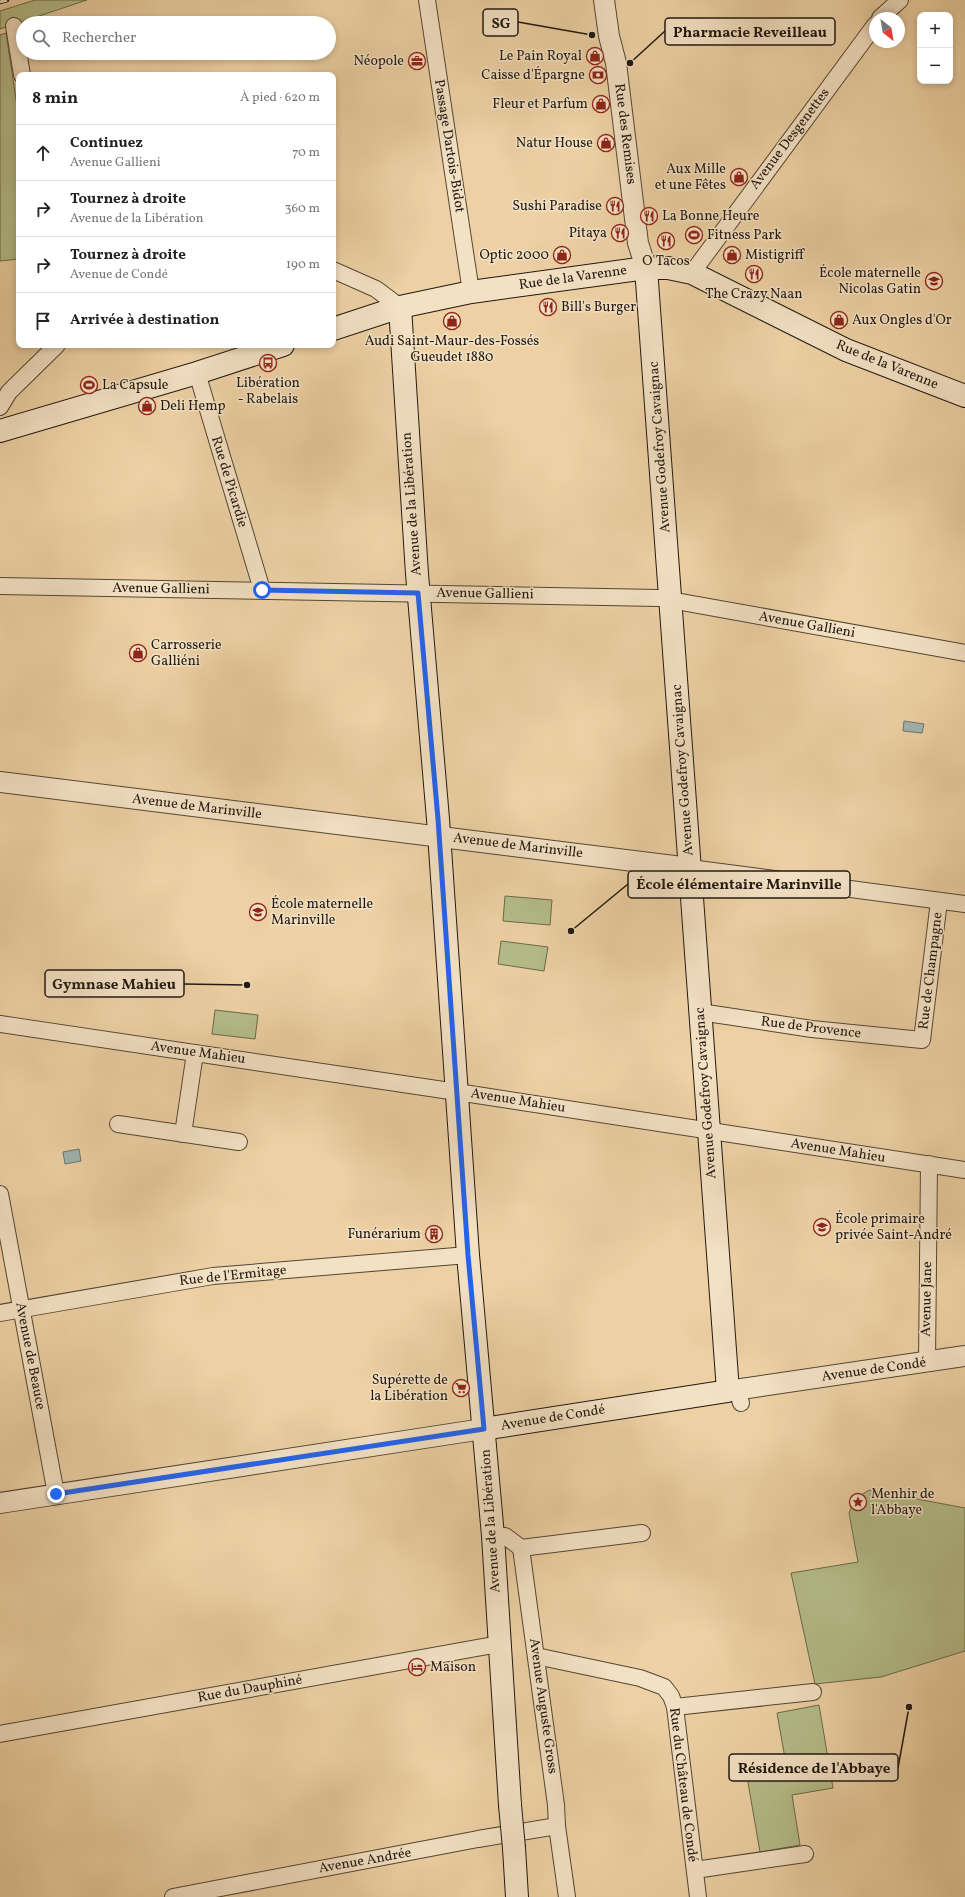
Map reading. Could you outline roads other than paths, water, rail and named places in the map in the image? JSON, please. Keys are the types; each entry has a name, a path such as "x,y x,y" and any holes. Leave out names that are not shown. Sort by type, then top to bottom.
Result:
{"main road":[{"name":"Rue de la Varenne","path":"336,328 400,307 471,292 646,268 668,268 692,273 846,350 965,396"},
{"name":"Avenue Godefroy Cavaignac","path":"646,268 708,1131 735,1395"},
{"name":"Avenue de la Libération","path":"400,307 418,593 439,836 468,1255 493,1536 517,1897"},
{"path":"1,427 196,373 274,348"},
{"name":"Avenue de Condé","path":"484,1429 735,1395"}],"street":[{"name":"Passage Dartois-Bidot","path":"427,0 471,292"},
{"name":"Rue des Remises","path":"604,0 609,36 616,63 638,243 646,268"},
{"path":"887,12 900,0"},
{"path":"14,26 16,38"},
{"name":"Avenue Desgenettes","path":"692,273 869,33"},
{"path":"20,60 22,72"},
{"path":"336,271 376,289 400,307"},
{"path":"0,406 9,392 54,348"},
{"name":"Rue de Picardie","path":"196,373 262,590"},
{"name":"Avenue Gallieni","path":"0,586 659,598 965,653"},
{"name":"Avenue de Marinville","path":"0,782 439,836 965,904"},
{"name":"Rue de Champagne","path":"922,1040 939,901"},
{"name":"Rue de Provence","path":"700,1012 812,1029 922,1040"},
{"name":"Avenue Mahieu","path":"0,1024 965,1170"},
{"path":"183,1134 196,1053"},
{"path":"118,1124 239,1142"},
{"name":"Avenue Jane","path":"927,1362 929,1164"},
{"name":"Avenue de Beauce","path":"0,1194 56,1494"},
{"name":"Rue de l'Ermitage","path":"0,1313 213,1276 468,1255"},
{"name":"Avenue de Condé","path":"735,1395 965,1356"},
{"name":"Avenue de Condé","path":"0,1503 484,1429"},
{"path":"493,1536 505,1536 521,1548 642,1533"},
{"name":"Avenue Auguste Gross","path":"521,1548 567,1897"},
{"name":"Rue du Dauphiné","path":"0,1734 499,1644"},
{"name":"Rue du Château de Condé","path":"536,1656 640,1678 664,1687 671,1696 675,1707 698,1897"},
{"path":"675,1707 813,1692"},
{"name":"Avenue Andrée","path":"173,1897 478,1839 557,1826"},
{"path":"695,1870 805,1854"}],"railway":[{"path":"0,2 7,0"}],"place":[{"name":"SG","path":"592,35"},
{"name":"Le Pain Royal","path":"595,56"},
{"name":"Néopole","path":"417,61"},
{"name":"Pharmacie Reveilleau","path":"630,63"},
{"name":"Caisse d'Épargne","path":"598,75"},
{"name":"Fleur et Parfum","path":"601,104"},
{"name":"Natur House","path":"606,143"},
{"name":"Aux Mille et une Fêtes","path":"739,177"},
{"name":"Sushi Paradise","path":"615,206"},
{"name":"La Bonne Heure","path":"649,216"},
{"name":"Pitaya","path":"620,233"},
{"name":"Fitness Park","path":"694,235"},
{"name":"O'Tacos","path":"666,241"},
{"name":"Optic 2000","path":"562,255"},
{"name":"Mistigriff","path":"732,255"},
{"name":"The Crazy Naan","path":"754,274"},
{"name":"École maternelle Nicolas Gatin","path":"934,281"},
{"name":"Bill's Burger","path":"548,307"},
{"name":"Aux Ongles d'Or","path":"839,320"},
{"name":"Audi Saint-Maur-des-Fossés Gueudet 1880","path":"452,321"},
{"name":"Libération - Rabelais","path":"268,363"},
{"name":"La Capsule","path":"89,385"},
{"name":"Deli Hemp","path":"147,406"},
{"name":"Carrosserie Galliéni","path":"138,653"},
{"name":"École maternelle Marinville","path":"258,912"},
{"name":"École élémentaire Marinville","path":"571,931"},
{"name":"Gymnase Mahieu","path":"247,985"},
{"name":"École primaire privée Saint-André","path":"822,1227"},
{"name":"Funérarium","path":"434,1234"},
{"name":"Supérette de la Libération","path":"461,1388"},
{"name":"Menhir de l'Abbaye","path":"858,1502"},
{"name":"Maison","path":"417,1667"},
{"name":"Résidence de l'Abbaye","path":"909,1707"}]}
